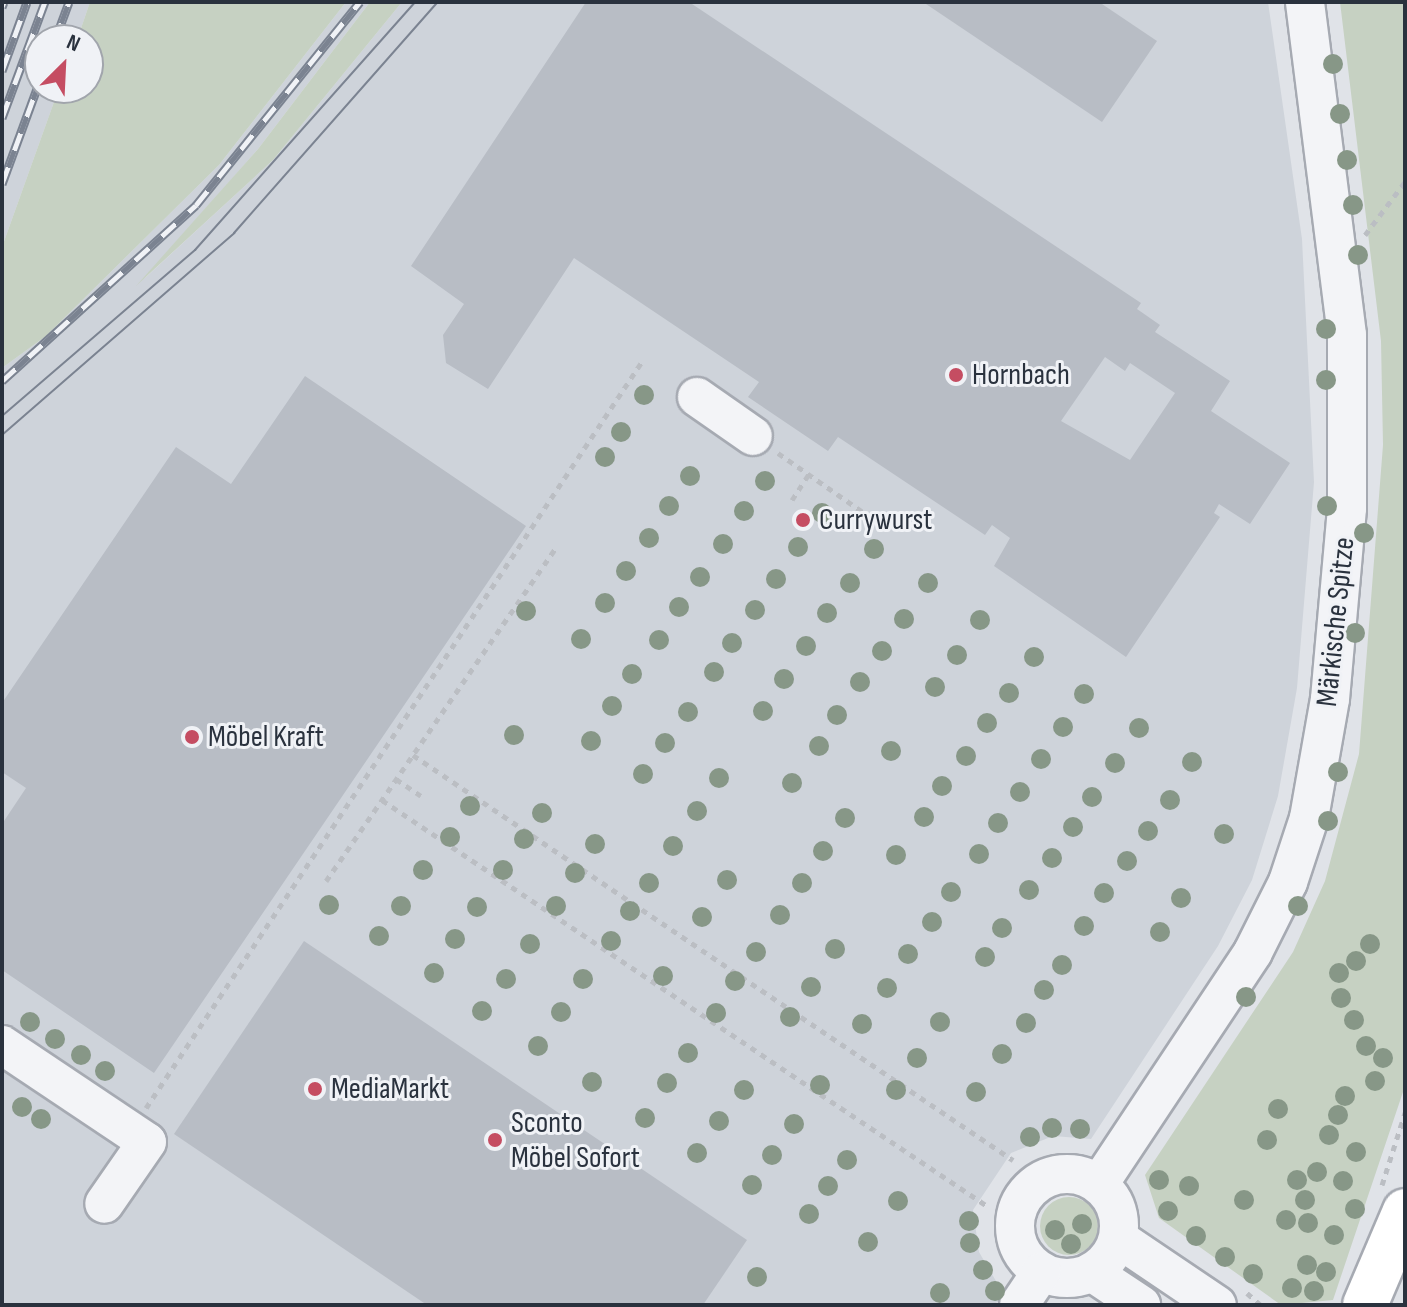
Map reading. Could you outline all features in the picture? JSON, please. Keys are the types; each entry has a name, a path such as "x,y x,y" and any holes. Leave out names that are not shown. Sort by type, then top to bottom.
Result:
{"main road":[{"path":"1365,1305 1405,1211"}],"street":[{"name":"Märkische Spitze","path":"1099,1184 1253,952 1288,882 1323,739 1347,508 1347,335 1305,2"},
{"path":"697,397 753,436"},
{"path":"2,1045 147,1142 104,1204"},
{"path":"1057,1174 1099,1184 1113,1199 1119,1239 1093,1273 1060,1279 1041,1272 1016,1240 1021,1199 1057,1174"},
{"path":"1119,1239 1217,1305"},
{"path":"1019,1305 1041,1272"},
{"path":"1093,1273 1141,1305"}],"path":[{"path":"1365,236 1405,182"},
{"path":"131,1131 643,360"},
{"path":"753,436 863,512"},
{"path":"792,500 809,474"},
{"path":"326,881 555,549"},
{"path":"413,755 1013,1160"},
{"path":"396,779 421,796"},
{"path":"382,800 987,1206"}],"shaded area":[{"path":"2,2 90,2 82,24 24,24 24,104 53,104 2,247"},
{"path":"346,2 370,2 258,149 144,279 273,160 402,2 1268,2 1302,239 1314,482 1297,688 1278,796 1252,880 1218,946 1091,1139 1053,1136 1011,1153 973,1210 979,1252 1003,1293 995,1305 2,1305 2,368 46,336 219,165"}],"green space":[{"path":"90,2 346,2 219,165 46,336 2,368 2,247 53,104 104,104 104,24 82,24"},
{"path":"370,2 402,2 273,160 136,286 258,149"},
{"path":"1340,2 1405,2 1405,1086 1333,1300 1281,1305 1159,1218 1145,1175 1293,952 1325,881 1359,754 1383,445 1381,341"},
{"path":"1069,1197 1090,1205 1098,1226 1090,1247 1069,1255 1048,1247 1040,1226 1048,1205"}],"building":[{"path":"586,2 689,2 1141,303 1137,309 1160,325 1155,332 1230,381 1211,411 1290,463 1250,524 1219,504 1214,513 1220,517 1126,657 994,566 1010,538 992,525 985,535 838,437 828,451 748,397 759,382 574,258 488,389 446,363 443,335 464,304 411,266","holes":["1105,357 1125,371 1130,363 1175,393 1130,460 1061,421"]},
{"path":"923,2 1099,2 1157,41 1102,122"},
{"name":"Möbel Kraft","path":"305,376 526,526 154,1073 2,970 2,824 26,788 2,772 2,703 176,447 231,484"},
{"name":"Sconto Möbel Sofort","path":"304,941 747,1240 703,1305 427,1305 174,1134"}],"tram line":[{"path":"2,416 195,250 415,2"},
{"path":"2,435 234,233 438,2"}],"railway":[{"path":"2,7 4,2"},
{"path":"2,71 27,2"},
{"path":"2,118 45,2"},
{"path":"61,24 69,2"},
{"path":"2,381 196,205 360,2"},
{"path":"2,184 31,104"}],"place":[{"name":"Hornbach","path":"956,375"},
{"name":"Currywurst","path":"803,520"},
{"name":"Möbel Kraft","path":"192,737"},
{"name":"MediaMarkt","path":"315,1089"},
{"name":"Sconto Möbel Sofort","path":"495,1140"}]}
